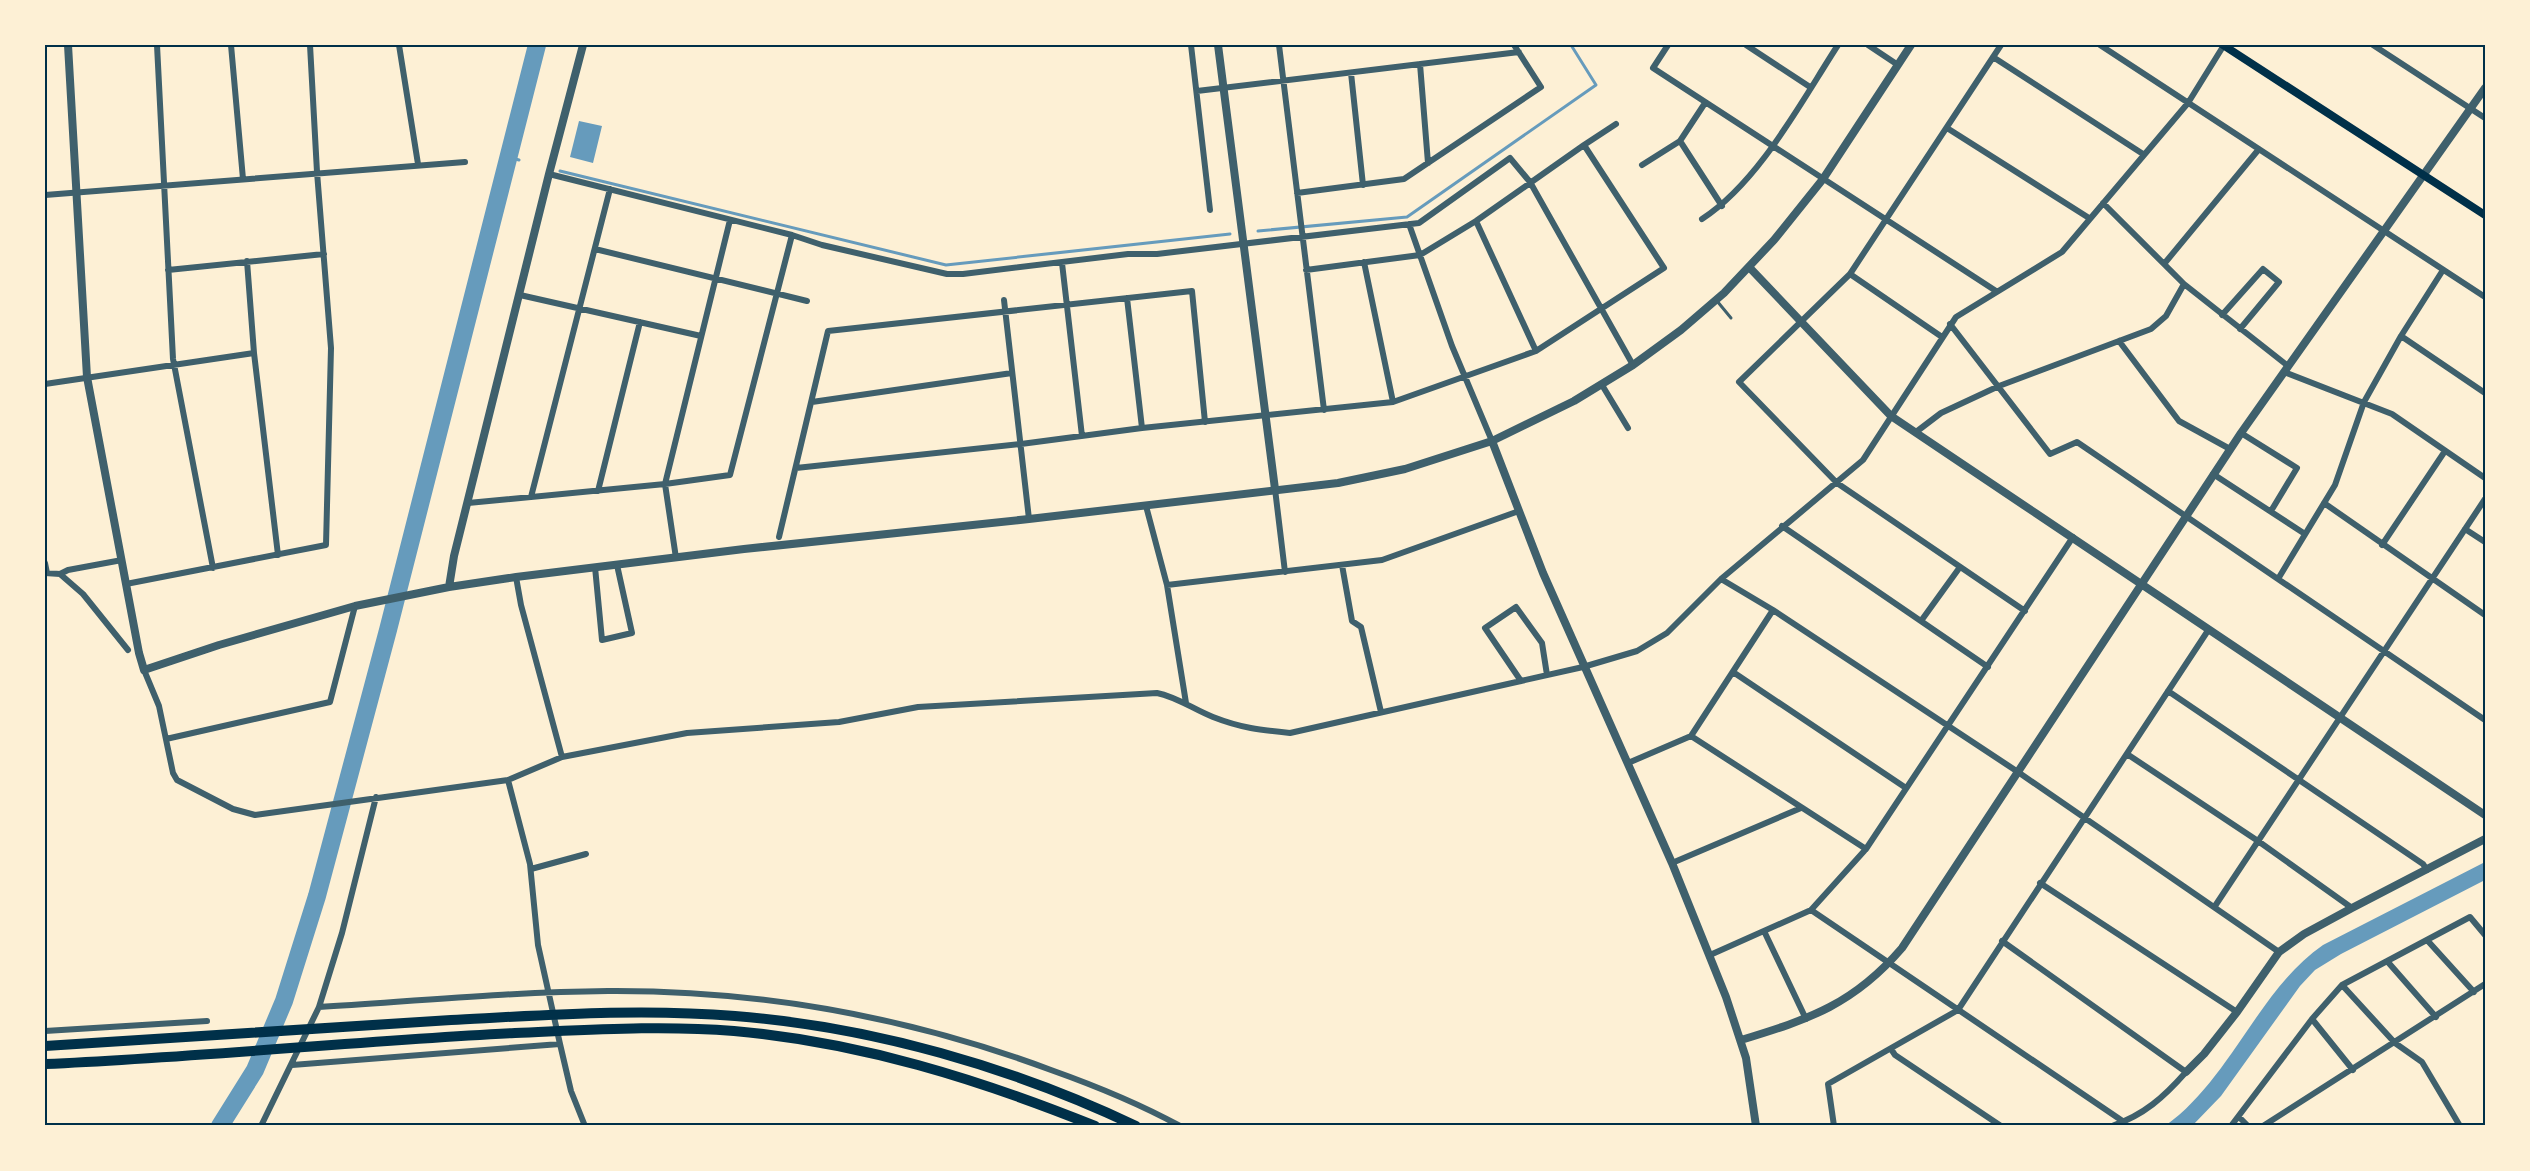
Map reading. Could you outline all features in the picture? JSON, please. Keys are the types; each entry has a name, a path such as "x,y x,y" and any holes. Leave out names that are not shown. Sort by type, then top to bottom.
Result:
{"highway":[{"path":"45,1046 572,1014 671,1012 737,1016 831,1029 919,1048 1040,1086 1136,1126"},
{"path":"45,1064 441,1037 680,1028 782,1037 897,1059 990,1086 1095,1126"}],"main road":[{"path":"2224,45 2485,216"}],"street":[{"path":"68,45 87,377 139,653 159,706 173,773 177,780 232,809 255,815 508,780 562,757 687,733 839,722 918,706 1157,693 1245,729 1290,733 1583,667 1637,651 1667,633 1721,579 1863,460 1956,316 2062,252 2188,103 2224,45"},
{"path":"157,45 174,366 213,568"},
{"path":"231,45 243,179"},
{"path":"126,584 326,545 331,348 310,45"},
{"path":"399,45 418,165"},
{"path":"449,587 454,556 583,45"},
{"path":"1191,45 1210,210"},
{"path":"1218,45 1285,572"},
{"path":"1279,45 1324,410"},
{"path":"1297,193 1404,179 1540,87 1514,45"},
{"path":"1668,45 1653,68 1996,291"},
{"path":"1746,45 1810,87"},
{"path":"1702,219 1722,206 1773,146 1838,45"},
{"path":"1868,45 1898,65"},
{"path":"144,670 239,639 359,605 449,587 595,567 1338,483 1405,469 1492,441 1550,414 1602,385 1633,365 1715,300 1749,267 1823,179 1911,45"},
{"path":"2001,45 1850,274 1739,382 1837,483 2025,611"},
{"path":"2100,45 2485,297"},
{"path":"2373,45 2485,118"},
{"path":"1197,91 1518,52"},
{"path":"1993,57 2143,154"},
{"path":"1420,64 1428,163"},
{"path":"1351,73 1363,185"},
{"path":"1741,1040 1806,1019 1854,994 1890,963 1902,948 2213,474 2485,88"},
{"path":"1642,165 1680,141 1705,102"},
{"path":"1306,270 1420,255 1476,221 1616,124"},
{"path":"1947,128 2089,218"},
{"path":"1680,141 1722,206"},
{"path":"796,468 1393,402 1536,351 1664,268 1584,145"},
{"path":"2164,264 2259,149"},
{"path":"549,174 792,235 822,245 947,274 1419,223 1510,158 1530,182 1633,365"},
{"path":"45,195 465,162"},
{"path":"531,497 610,189"},
{"path":"2103,203 2184,284 2286,369 2392,414 2485,478"},
{"path":"676,558 664,484 730,220"},
{"path":"1476,221 1536,351"},
{"path":"1409,224 1452,346 1583,667 1628,763 1710,955 1741,1040 1750,1077 1756,1126"},
{"path":"468,503 664,484 730,475 792,235"},
{"path":"595,249 807,302"},
{"path":"168,270 324,254"},
{"path":"247,261 254,353 278,555"},
{"path":"1364,262 1393,402"},
{"path":"1062,263 1082,436"},
{"path":"1749,267 1891,416 2210,628 2485,815"},
{"path":"2222,315 2263,269 2279,282 2240,329"},
{"path":"2278,579 2335,485 2364,402 2401,336 2443,270"},
{"path":"1850,274 1942,337"},
{"path":"1916,432 1941,412 1999,386 2151,329 2166,316 2184,284"},
{"path":"779,537 828,331 1192,291 1205,422"},
{"path":"520,294 701,336"},
{"path":"1127,298 1142,428"},
{"path":"1004,300 1029,519"},
{"path":"598,490 640,322"},
{"path":"1950,324 2050,454 2077,442 2485,720"},
{"path":"2401,336 2485,393"},
{"path":"2119,341 2179,421 2230,449"},
{"path":"45,384 254,353"},
{"path":"812,402 1012,373"},
{"path":"1602,385 1628,428"},
{"path":"2241,433 2297,468 2271,511"},
{"path":"2382,545 2445,451"},
{"path":"2213,474 2305,534"},
{"path":"2215,906 2485,499"},
{"path":"2324,503 2485,615"},
{"path":"1146,506 1167,585 1186,703"},
{"path":"1167,585 1382,560 1519,511"},
{"path":"1782,526 1988,667"},
{"path":"2465,528 2485,542"},
{"path":"1710,955 1811,910 1866,849 2073,537"},
{"path":"45,563 46,573 60,574 68,570 122,560"},
{"path":"595,567 602,640 632,633 617,565"},
{"path":"1342,565 1352,621 1361,627 1381,712"},
{"path":"1921,621 1960,567"},
{"path":"60,574 91,602 128,650"},
{"path":"516,577 521,605 562,757"},
{"path":"1721,579 1773,610 2018,772 2279,952"},
{"path":"166,740 330,702 359,605"},
{"path":"1521,681 1485,628 1516,607 1542,643 1547,675"},
{"path":"1628,763 1691,736 1773,610"},
{"path":"1834,1126 1828,1084 1958,1010 2210,628"},
{"path":"1732,672 1906,788"},
{"path":"2168,692 2423,864 2427,870"},
{"path":"1691,736 1866,849"},
{"path":"2127,754 2258,841 2352,908"},
{"path":"508,780 531,869 538,945 560,1044 571,1091 585,1126"},
{"path":"261,1126 319,1007 342,933 374,798"},
{"path":"1672,863 1801,808"},
{"path":"2112,1126 2124,1122 2161,1100 2204,1054 2279,952 2304,934 2485,839"},
{"path":"531,869 586,854"},
{"path":"2040,883 2237,1012"},
{"path":"1811,910 2124,1122"},
{"path":"2231,1126 2312,1019 2342,985 2470,917 2485,935"},
{"path":"1764,931 1806,1019"},
{"path":"2427,940 2474,992"},
{"path":"2002,941 2186,1072"},
{"path":"2387,961 2436,1017"},
{"path":"2263,1126 2395,1044 2485,984"},
{"path":"2342,985 2395,1044 2422,1062 2460,1126"},
{"path":"319,1007 608,991 732,995 870,1016 955,1038 1103,1089 1180,1126"},
{"path":"2312,1019 2353,1070"},
{"path":"45,1031 207,1021"},
{"path":"292,1065 560,1044"},
{"path":"1891,1049 1895,1056 2001,1126"},
{"path":"2239,1117 2248,1126"}],"lane":[{"path":"1715,300 1731,318"}],"water":[{"path":"579,121 602,126 593,163 570,157"},
{"path":"2485,862 2485,880 2341,954 2315,970 2300,986 2221,1096 2192,1126 2165,1126 2188,1107 2208,1084 2280,986 2300,964 2323,945"}],"waterway":[{"path":"220,1126 255,1070 284,1001 317,896 388,630 537,45"},
{"path":"1258,231 1407,217 1596,85 1571,45"},
{"path":"509,157 519,160"},
{"path":"560,171 946,265 1230,234"}]}
